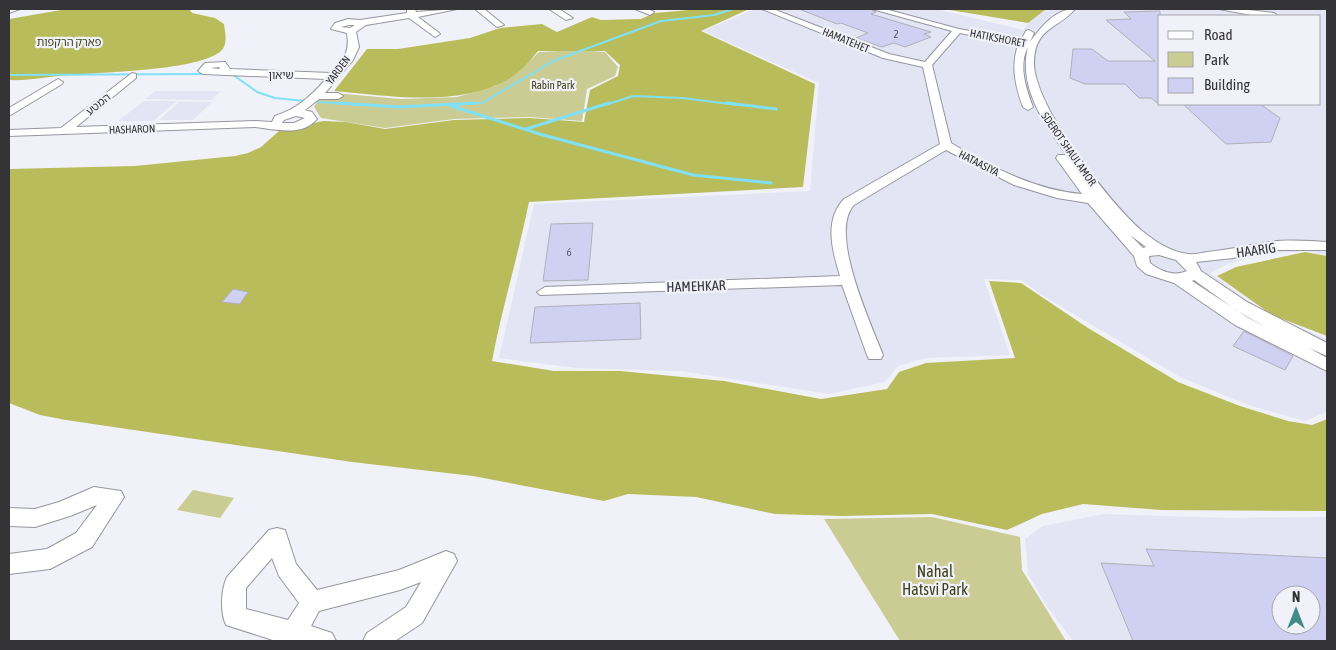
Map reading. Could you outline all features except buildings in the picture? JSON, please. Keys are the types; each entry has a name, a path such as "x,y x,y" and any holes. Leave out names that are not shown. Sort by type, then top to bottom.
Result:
{"street":[{"path":"9,10 16,9"},
{"path":"357,26 344,19 336,29 357,26 380,21 411,12 453,9"},
{"path":"479,9 500,25"},
{"path":"553,9 569,18"},
{"path":"639,9 650,12"},
{"name":"HAMATEHET","path":"766,9 886,56 927,65"},
{"name":"SDEROT SHAUL AMOR","path":"1057,9 1038,22 1018,70 1027,106 1092,200 1141,255 1142,262 1152,271 1186,276"},
{"name":"SDEROT SHAUL AMOR","path":"1071,9 1048,24 1028,44 1030,72 1040,107 1107,200 1141,237 1161,250 1185,259"},
{"path":"1223,9 1267,15"},
{"name":"HATIKSHORET","path":"880,10 958,31 1028,44"},
{"path":"411,12 434,34"},
{"name":"YARDEN","path":"279,122 294,127 305,124 311,117 310,104 335,76 354,47 357,26"},
{"path":"927,65 958,31"},
{"name":"HATAASIYA","path":"927,65 946,145 993,171 1042,190 1072,198 1107,200"},
{"name":"שיאון","path":"227,72 335,76"},
{"name":"המטע","path":"64,131 132,76"},
{"path":"9,113 58,82"},
{"path":"279,122 310,104 338,96"},
{"name":"HASHARON","path":"9,133 279,122"},
{"path":"875,355 848,280 838,232 838,219 842,209 849,202 946,145"},
{"name":"HAARIG","path":"1185,259 1233,254 1272,246 1320,244 1327,246"},
{"path":"1141,255 1147,251 1161,250"},
{"path":"1185,259 1194,269 1186,276"},
{"path":"1186,276 1212,288 1278,328 1327,350"},
{"path":"1186,276 1241,321 1327,365"},
{"name":"HAMEHKAR","path":"545,292 848,280"},
{"path":"9,517 35,518 64,510 94,496 114,498 84,540 50,560 9,564"},
{"path":"312,602 287,569 277,537 235,584 234,617 291,637 324,641"},
{"path":"291,637 312,602 400,580 446,561 414,615 375,641"}],"shaded area":[{"path":"755,9 936,9 1023,30 1039,9 1327,9 1327,255 1305,251 1264,254 1228,264 1210,273 1267,314 1327,339 1327,412 1305,421 1251,406 1180,377 1040,294 1022,280 984,279 1010,355 926,358 898,366 885,382 829,394 681,371 576,368 499,358 534,204 810,191 819,83 703,31"},
{"path":"156,91 221,91 211,100 145,99"},
{"path":"144,101 177,101 153,121 118,121"},
{"path":"179,102 212,102 193,120 159,120"},
{"path":"1103,514 1230,518 1327,517 1327,641 1073,641 1046,605 1028,574 1025,539 1043,526"}],"green space":[{"name":"פארק הרקפות","path":"67,9 189,9 192,13 215,18 224,24 225,44 222,50 211,57 173,66 9,80 9,19"},
{"path":"749,9 701,31 815,84 803,187 529,202 492,361 554,371 620,371 724,381 821,399 887,389 899,372 926,363 1015,358 989,281 1021,283 1088,328 1178,382 1240,406 1288,421 1312,425 1327,419 1327,511 1162,510 1083,504 1042,514 1007,530 932,514 843,516 775,514 696,497 628,494 604,501 473,476 352,462 66,420 40,415 9,403 9,169 135,166 235,156 261,147 279,131 323,121 346,122 385,129 454,120 530,118 584,122 590,90 618,76 620,65 605,51 538,51 520,71 500,83 478,91 455,96 405,97 334,91 367,49 398,49 470,38 500,28 542,24 557,32 592,17 601,20 641,19 654,13 689,10"},
{"path":"944,9 1046,9 1028,23"},
{"name":"Rabin Park","path":"578,50 605,52 618,67 615,76 587,89 582,121 530,117 454,119 385,128 321,118 314,107 318,100 334,93 401,99 457,97 495,86 520,71 539,52"},
{"path":"1305,252 1327,256 1327,336 1272,315 1217,276 1236,267"},
{"path":"193,490 234,498 220,518 177,510"},
{"name":"Nahal Hatsvi Park","path":"932,517 1020,537 1022,570 1066,641 900,641 824,519"}],"waterway":[{"path":"450,105 482,103 553,61 661,21 714,15 733,9"},
{"path":"9,75 207,74"},
{"path":"232,74 257,92 275,98 305,101"},
{"path":"605,105 633,96 682,98 738,105"},
{"path":"318,102 359,105"},
{"path":"339,103 399,107 476,103"},
{"path":"526,129 609,103"},
{"path":"727,103 776,109"},
{"path":"451,106 543,135 693,175 771,183"}]}
